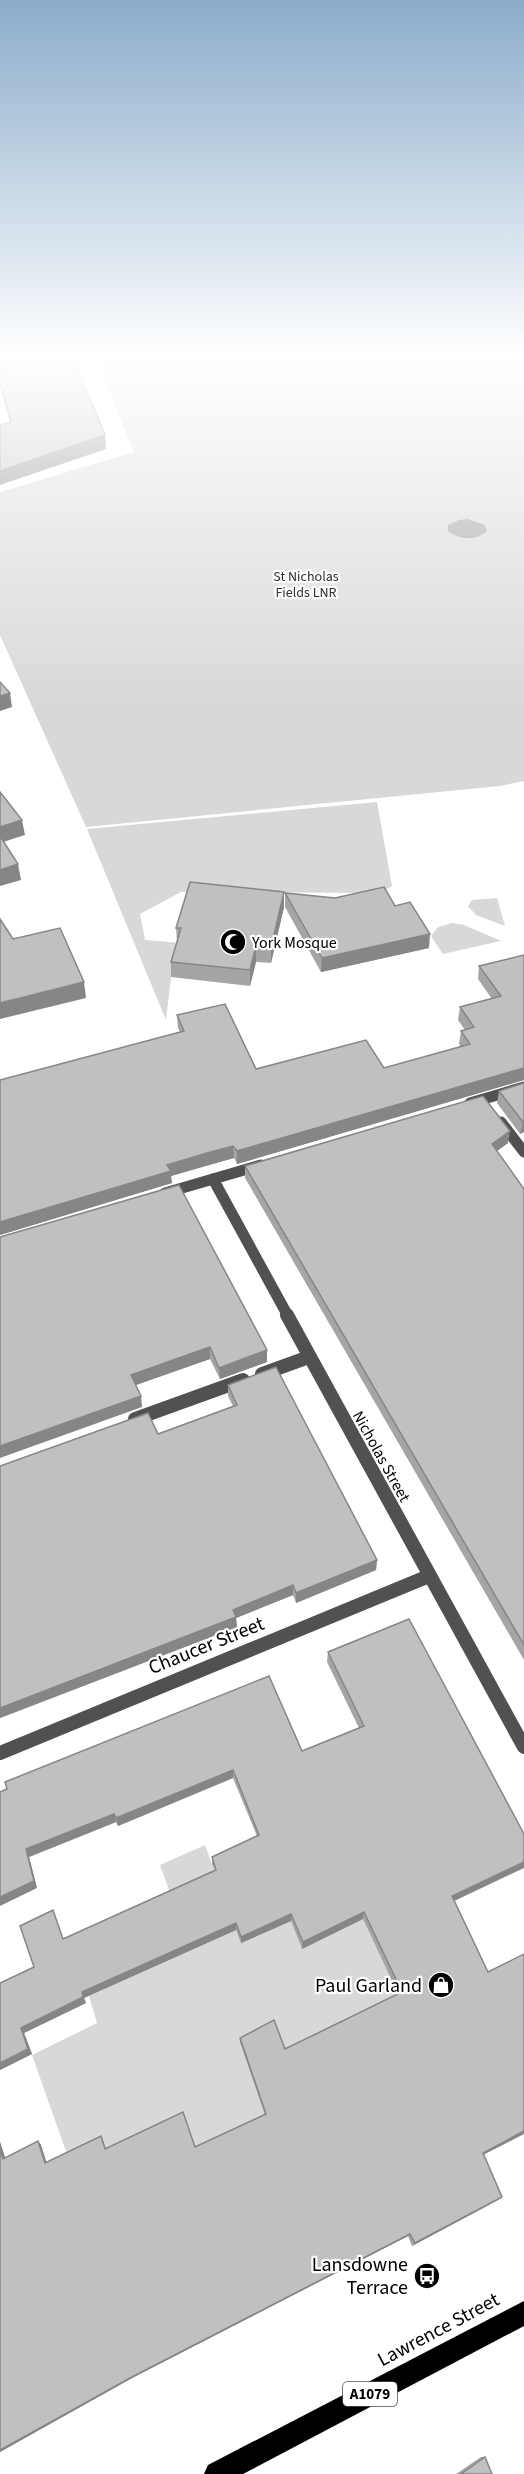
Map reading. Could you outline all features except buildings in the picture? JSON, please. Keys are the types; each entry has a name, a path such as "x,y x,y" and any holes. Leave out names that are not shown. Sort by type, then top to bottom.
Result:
{"main road":[{"name":"Lawrence Street","path":"217,2474 524,2313"}],"street":[{"path":"462,1106 524,1087"},
{"path":"484,1099 524,1152"},
{"path":"157,1196 269,1163"},
{"name":"Nicholas Street","path":"213,1179 524,1747"},
{"path":"119,1425 309,1357"},
{"name":"Chaucer Street","path":"0,1753 429,1576"}],"green space":[{"name":"St Nicholas Fields LNR","path":"69,471 524,471 524,781 500,786 86,827 0,635 0,492"},
{"path":"377,802 392,886 380,893 181,892 140,914 145,940 182,943 171,977 166,1020 87,829"},
{"path":"497,898 505,926 476,915 468,906 472,900"},
{"path":"452,923 464,925 501,941 443,954 431,936 438,927"},
{"path":"205,1845 212,1864 291,1921 302,1949 363,1919 418,2037 370,2141 240,2044 288,2178 192,2230 68,2157 32,2055 97,2023 89,1996 184,1953 172,1898 160,1865"}],"shaded area":[{"path":"468,519 485,525 487,531 468,538 448,531 448,525"}],"place":[{"name":"York Mosque","path":"233,942"},
{"name":"Paul Garland","path":"441,1985"},
{"name":"Lansdowne Terrace","path":"427,2276"}]}
